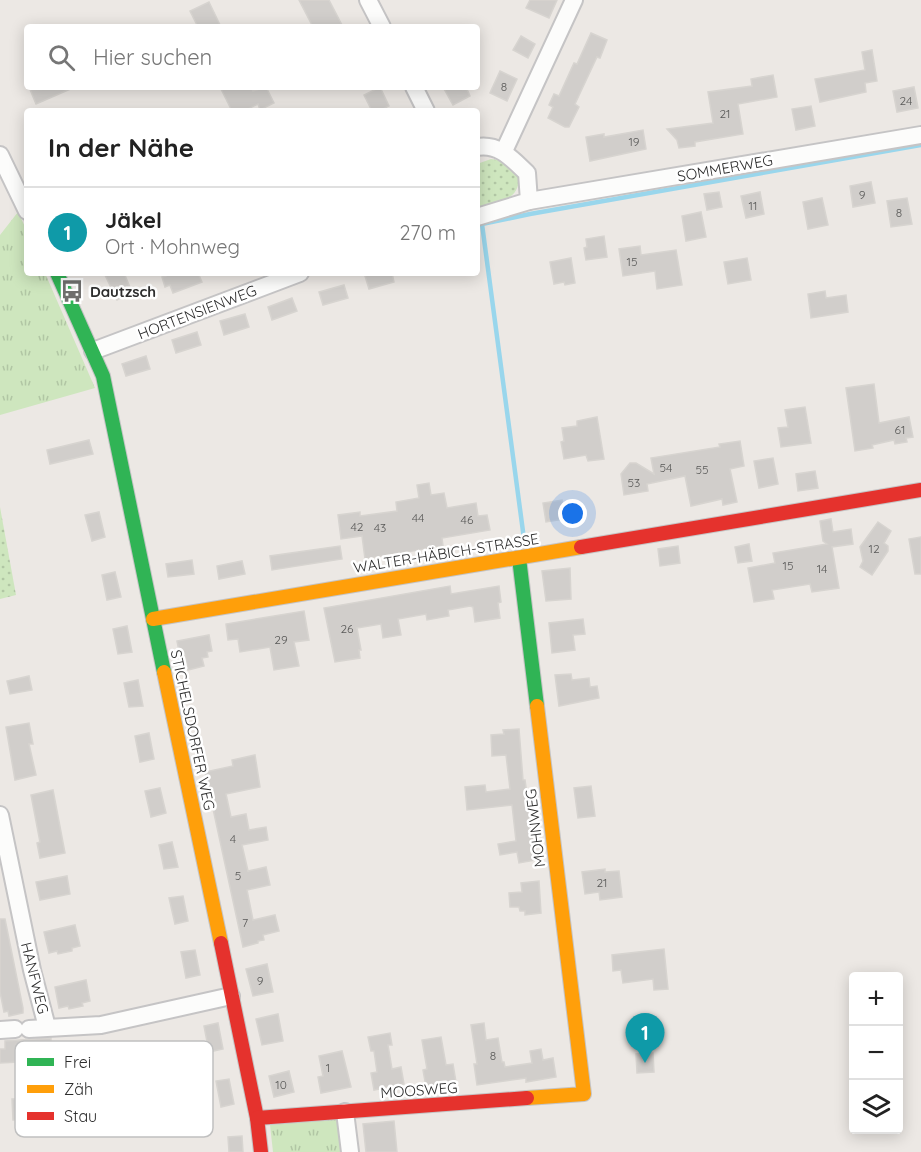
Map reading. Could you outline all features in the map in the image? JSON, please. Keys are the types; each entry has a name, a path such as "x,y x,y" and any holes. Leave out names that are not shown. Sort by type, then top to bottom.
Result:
{"street":[{"path":"368,0 380,24"},
{"path":"504,151 574,0"},
{"path":"416,90 424,108"},
{"name":"SOMMERWEG","path":"480,216 529,201 921,135"},
{"path":"480,146 504,151 527,173 529,201"},
{"path":"0,155 24,205"},
{"name":"STICHELSDORFER WEG","path":"58,276 103,376 257,1118 261,1152"},
{"name":"HORTENSIENWEG","path":"93,351 292,276"},
{"name":"WALTER-HÄBICH-STRASSE","path":"153,619 921,490"},
{"name":"MOHNWEG","path":"519,558 584,1094"},
{"name":"HANFWEG","path":"0,815 6,878 47,1027 101,1025 231,996"},
{"path":"15,1030 47,1027"},
{"name":"MOOSWEG","path":"257,1118 584,1094"},
{"path":"345,1112 350,1152"}],"green space":[{"path":"491,159 503,161 519,175 516,191 507,199 480,206 480,163"},
{"path":"18,212 24,225 24,276 46,276 95,388 0,415 0,235"},
{"path":"0,507 16,595 0,599"},
{"path":"340,1118 343,1152 273,1152 270,1125"}],"building":[{"path":"299,0 329,0 341,24 311,24"},
{"path":"530,0 557,0 549,18 526,8"},
{"path":"209,2 220,24 196,24 190,11"},
{"path":"591,33 607,40 575,104 579,107 569,127 565,127 548,118 553,107 549,105 554,94 559,96"},
{"path":"521,36 535,44 528,58 513,50"},
{"path":"872,50 877,81 865,83 866,92 820,102 815,79 865,70 862,52"},
{"path":"500,71 517,79 507,101 490,93"},
{"path":"773,75 777,97 738,104 743,134 695,142 695,146 679,148 677,140 667,129 713,123 708,92 752,86 751,79"},
{"path":"914,87 918,108 897,112 893,91"},
{"path":"30,90 68,90 36,104"},
{"path":"222,90 268,90 274,103 264,108 259,108 258,104 250,108 230,108"},
{"path":"374,90 381,90 389,106 370,108 364,95"},
{"path":"445,90 467,90 470,96 453,105"},
{"path":"811,106 815,126 796,130 792,109"},
{"path":"643,130 646,149 590,161 586,137 604,134 604,137"},
{"path":"871,182 875,203 853,207 850,186"},
{"path":"719,192 722,207 707,210 704,194"},
{"path":"760,192 764,214 746,218 741,196"},
{"path":"822,198 828,225 808,229 803,202"},
{"path":"907,198 912,224 891,227 887,201"},
{"path":"701,212 706,237 686,241 682,216"},
{"path":"604,236 607,257 586,260 584,248 587,247 586,239"},
{"path":"640,246 641,255 676,250 682,285 657,289 655,271 623,276 619,249"},
{"path":"571,258 575,283 554,284 550,262"},
{"path":"747,258 751,280 728,284 724,262"},
{"path":"105,276 125,276 132,292 117,300"},
{"path":"199,276 202,282 173,293 170,285 165,287 162,277"},
{"path":"365,276 393,276 394,282 369,289"},
{"path":"344,285 348,298 323,305 319,292"},
{"path":"825,291 826,298 846,295 848,312 811,318 808,294"},
{"path":"292,298 297,311 272,320 268,307"},
{"path":"245,314 249,327 224,335 220,321"},
{"path":"197,332 201,345 176,353 172,340"},
{"path":"146,356 150,369 126,376 122,364"},
{"path":"874,384 879,423 909,417 913,437 906,438 907,442 895,444 894,440 872,445 873,448 855,451 846,388"},
{"path":"805,407 811,443 781,447 778,428 788,427 785,410"},
{"path":"597,417 604,459 588,461 586,455 564,459 561,442 564,441 562,428 577,426 577,421"},
{"path":"89,440 93,454 50,464 47,450"},
{"path":"740,441 744,466 730,469 737,502 723,505 722,499 691,506 685,476 647,484 648,491 624,495 621,474 630,463 636,463 654,474 651,458 720,447 719,444"},
{"path":"773,458 778,484 759,488 754,461"},
{"path":"815,471 818,488 798,491 796,474"},
{"path":"429,483 431,495 444,493 447,508 476,503 478,516 487,515 490,530 442,538 443,546 365,559 362,536 341,539 338,515 360,512 360,516 397,511 396,502 419,498 417,485"},
{"path":"562,500 565,519 546,522 543,503"},
{"path":"99,512 105,537 92,541 85,515"},
{"path":"831,519 833,532 851,529 853,544 832,547 839,588 812,592 810,584 772,590 774,599 754,602 748,568 775,563 773,553 827,544 823,541 820,521"},
{"path":"878,522 891,531 884,543 888,546 888,551 872,575 860,567 863,561 860,547"},
{"path":"921,537 921,574 915,574 909,539"},
{"path":"749,544 752,561 738,563 735,547"},
{"path":"340,546 342,559 272,570 270,556"},
{"path":"678,546 680,563 660,566 658,549"},
{"path":"192,560 194,574 168,577 166,564"},
{"path":"242,561 245,574 219,579 217,566"},
{"path":"570,568 571,599 546,601 542,571"},
{"path":"115,572 121,597 107,600 102,575"},
{"path":"450,586 451,594 499,586 500,618 475,622 473,607 470,606 448,610 449,616 427,620 426,614 398,619 401,635 383,638 381,624 357,628 360,658 335,662 324,608"},
{"path":"304,611 309,640 294,642 299,666 274,670 270,647 240,652 238,639 228,640 226,624"},
{"path":"583,619 585,634 573,635 575,650 552,653 549,623"},
{"path":"127,626 132,652 118,654 113,629"},
{"path":"209,635 212,651 207,652 208,657 202,658 204,666 188,670 185,655 180,656 177,641"},
{"path":"571,674 572,680 589,678 590,687 597,686 599,698 559,706 555,675"},
{"path":"29,676 32,690 10,694 7,681"},
{"path":"138,680 143,706 129,707 124,683"},
{"path":"29,723 33,744 29,744 36,775 15,780 6,727"},
{"path":"519,729 523,780 525,780 536,860 519,863 517,852 500,855 498,844 516,841 512,805 467,810 465,787 485,785 486,792 510,789 506,755 492,756 491,735 504,734 503,730"},
{"path":"149,733 154,759 140,762 135,736"},
{"path":"255,755 260,787 226,794 231,817 246,814 249,830 266,827 268,840 242,845 248,871 266,867 270,885 247,890 253,920 275,915 279,931 263,935 264,940 243,947 205,772 233,766 232,760"},
{"path":"591,786 595,816 578,818 574,788"},
{"path":"160,788 166,813 151,817 145,791"},
{"path":"53,790 65,853 40,858 37,843 40,842 31,795"},
{"path":"172,842 178,867 164,869 159,845"},
{"path":"605,869 605,872 619,871 622,897 600,900 599,892 585,894 582,872"},
{"path":"67,876 70,894 40,900 36,882"},
{"path":"539,881 541,913 525,915 525,911 520,911 519,907 510,907 509,893 522,892 521,883"},
{"path":"183,896 188,921 175,924 169,898"},
{"path":"0,919 5,919 23,1008 23,1013 9,1016 8,1011 4,1012 0,992"},
{"path":"75,925 80,946 72,948 72,951 49,953 44,932"},
{"path":"664,949 668,989 654,990 653,979 623,983 621,970 613,971 612,955"},
{"path":"195,950 200,975 186,978 181,952"},
{"path":"267,964 273,992 253,996 246,969"},
{"path":"86,980 90,1001 82,1003 83,1006 69,1009 68,1006 59,1008 55,987"},
{"path":"278,1014 283,1041 262,1045 256,1019"},
{"path":"218,1023 223,1049 213,1051 213,1041 207,1041 204,1026"},
{"path":"484,1023 486,1040 498,1038 505,1067 532,1063 530,1051 541,1049 543,1060 553,1058 556,1077 526,1082 526,1078 477,1085 474,1064 477,1064 471,1025"},
{"path":"390,1033 392,1045 388,1045 392,1069 401,1067 404,1084 374,1090 371,1073 377,1072 374,1051 371,1051 368,1037"},
{"path":"441,1037 446,1065 453,1064 456,1082 426,1087 423,1070 427,1069 422,1040"},
{"path":"51,1038 51,1041 15,1041 15,1062 0,1063 0,1049 5,1049 5,1041"},
{"path":"342,1051 351,1087 321,1093 318,1077 323,1076 319,1056"},
{"path":"653,1053 654,1072 637,1073 636,1054"},
{"path":"289,1071 294,1092 274,1097 269,1076"},
{"path":"229,1079 234,1104 221,1107 216,1081"},
{"path":"12,1099 15,1099 15,1120 13,1120"},
{"path":"394,1121 397,1152 366,1152 363,1124"},
{"path":"242,1136 243,1152 229,1152 228,1137"}],"waterway":[{"path":"524,539 482,224 921,145"}],"traffic: fast":[{"path":"58,276 103,376 164,672"},
{"path":"519,558 537,706"}],"traffic: slow":[{"path":"153,619 581,547"},
{"path":"164,672 221,943"},
{"path":"527,1098 584,1094 537,706"}],"traffic: jam":[{"path":"581,547 921,490"},
{"path":"221,943 257,1118 261,1152"},
{"path":"257,1118 527,1098"}],"place":[{"name":"Dautzsch","path":"72,291"},
{"name":"Jäkel","path":"645,1063"}]}
